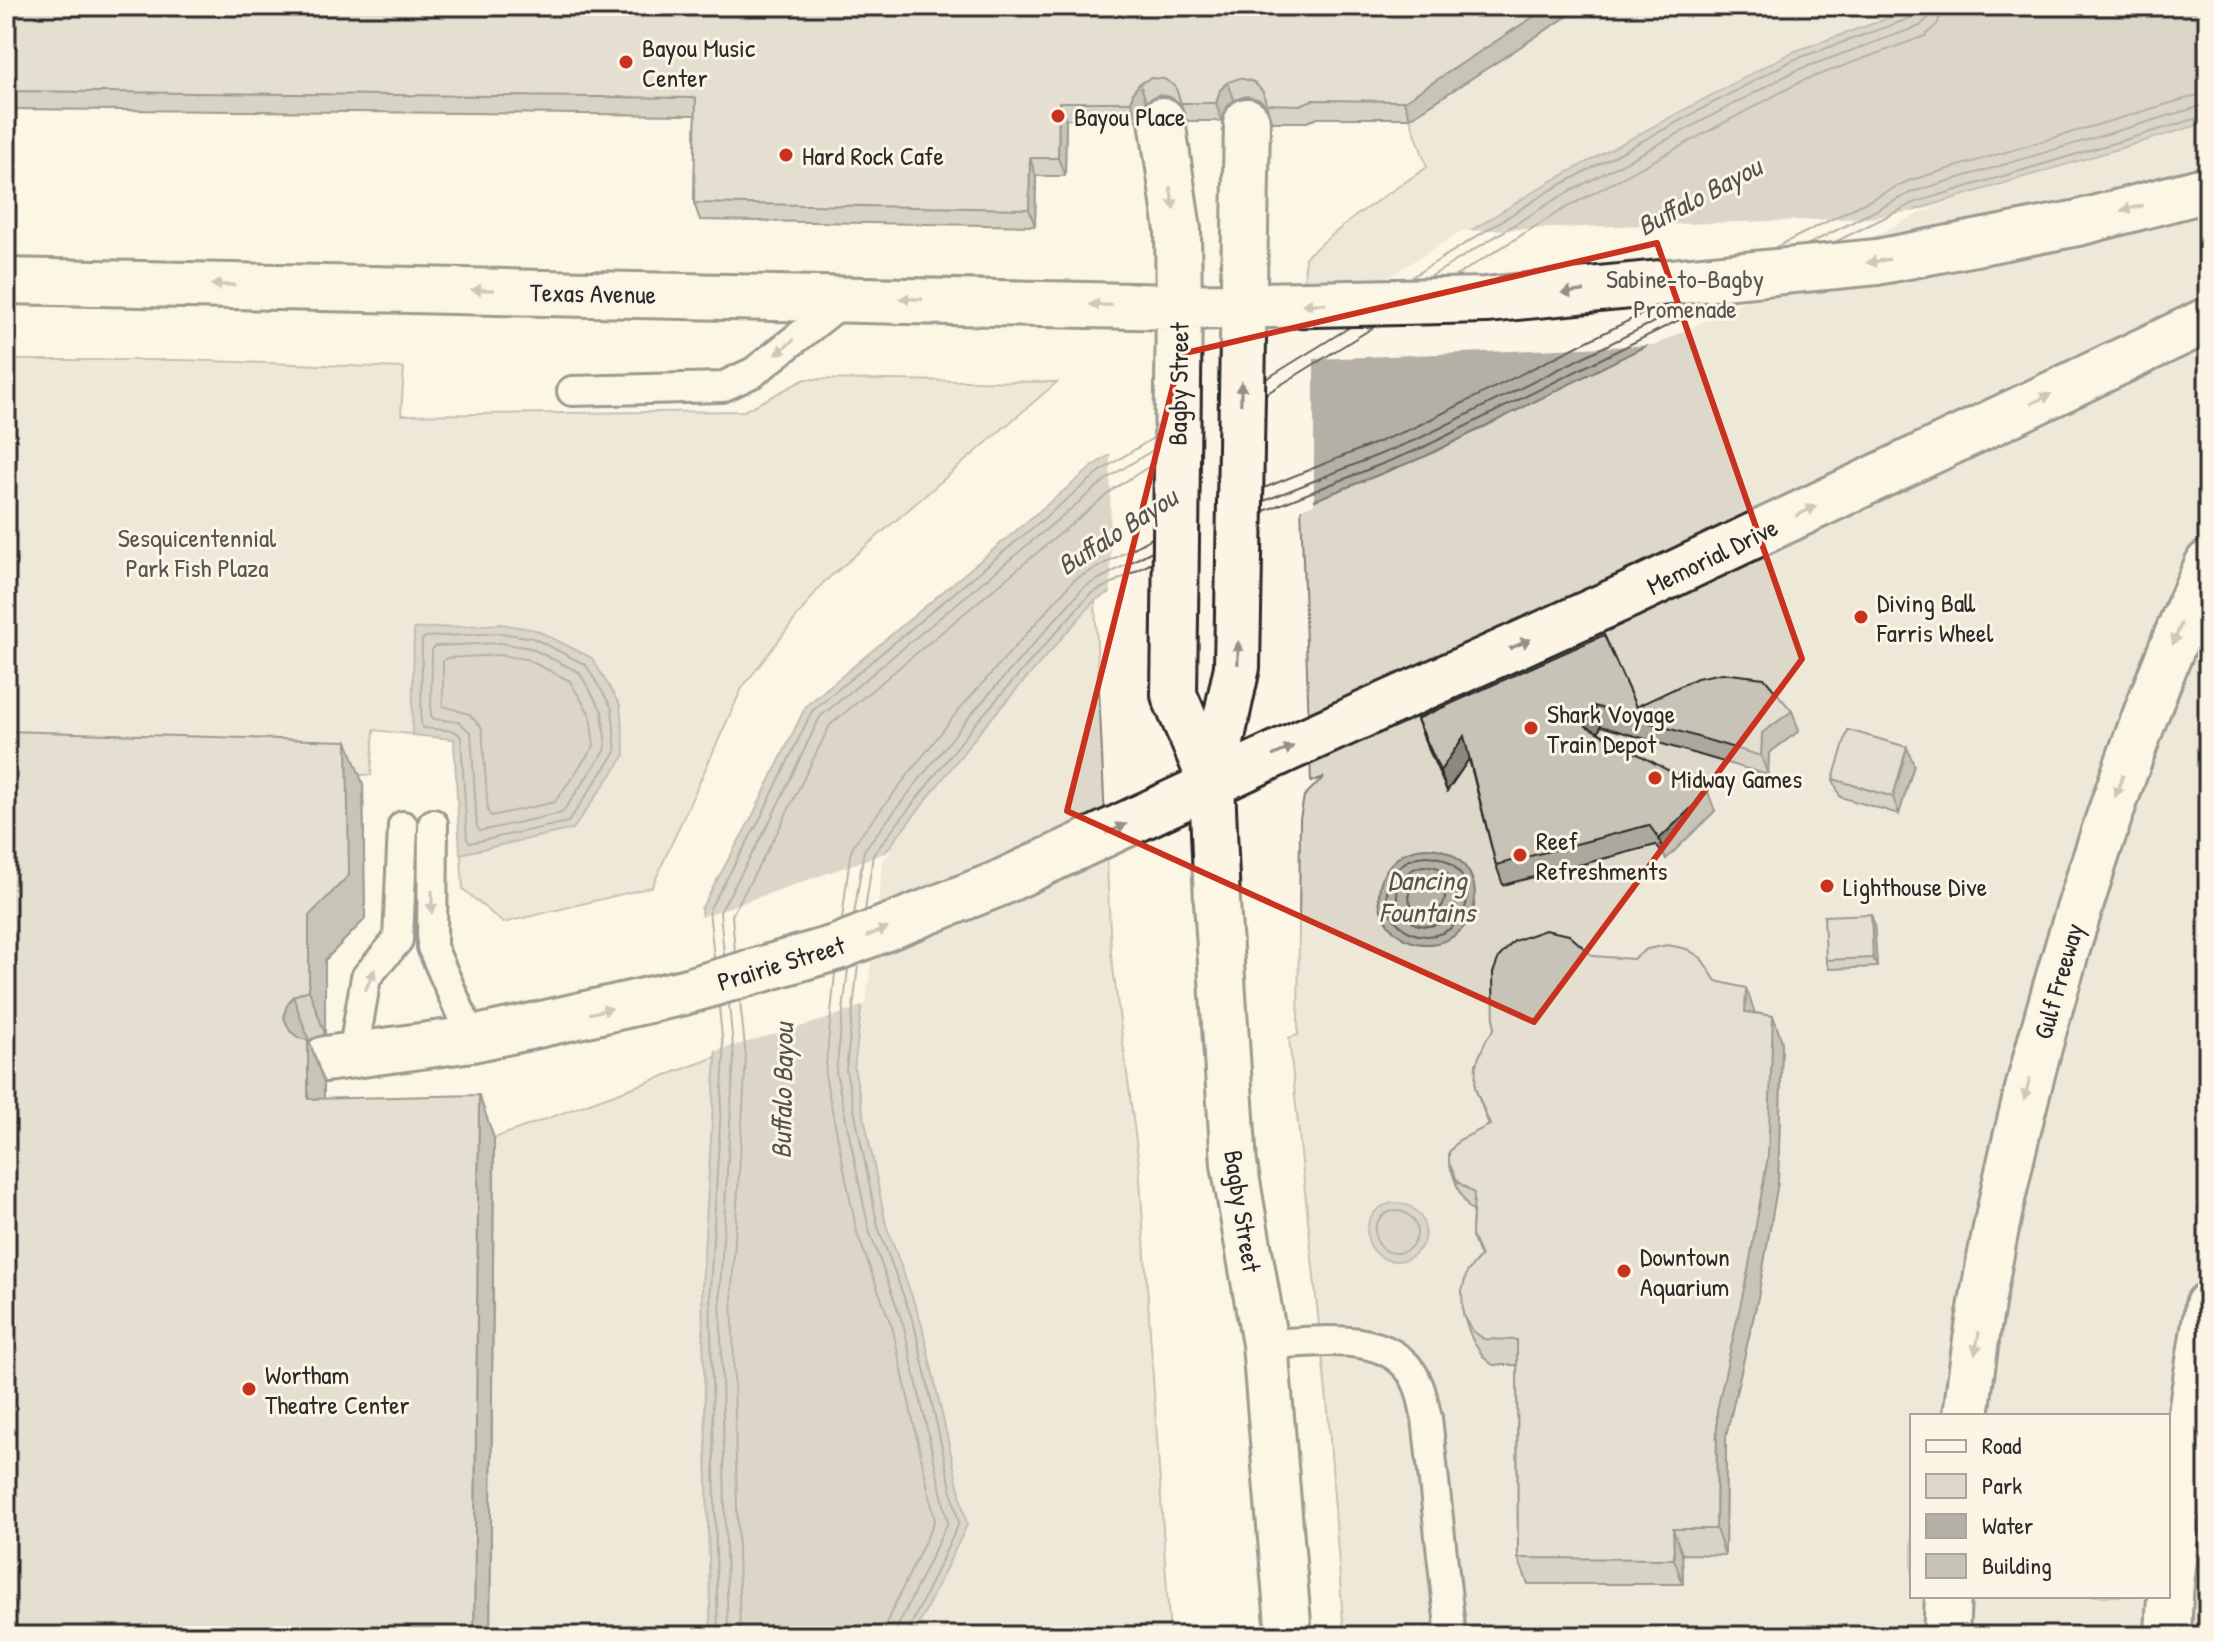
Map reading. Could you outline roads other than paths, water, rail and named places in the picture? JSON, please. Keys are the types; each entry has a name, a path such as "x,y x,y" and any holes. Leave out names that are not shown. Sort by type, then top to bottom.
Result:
{"main road":[{"name":"Bagby Street","path":"1162,120 1178,230 1174,695 1212,784"},
{"name":"Bagby Street","path":"1247,121 1237,667 1212,784 1234,1164 1265,1344 1289,1636"},
{"path":"1179,307 1486,300 1877,262 2078,223 2208,189"},
{"name":"Texas Avenue","path":"6,281 989,300 1179,307"},
{"name":"Memorial Drive","path":"1212,784 1629,595 2208,320"},
{"name":"Gulf Freeway","path":"1966,1414 1999,1211 2027,1089 2053,997 2094,856 2144,712 2208,563"},
{"name":"Prairie Street","path":"339,1057 472,1039 524,1028 684,992 838,947 998,884 1212,784"},
{"path":"2170,1585 2189,1419 2208,1305"},
{"path":"1946,1636 1948,1598"},
{"path":"2168,1636 2169,1598"}],"lane":[{"path":"572,391 722,387 754,372 846,298"},
{"path":"433,824 432,947 472,1039"},
{"path":"339,1057 366,977 398,940 403,826"},
{"path":"1265,1344 1346,1341 1381,1347 1403,1362 1419,1385 1427,1418 1451,1636"}],"water":[{"name":"Buffalo Bayou","path":"1922,6 2208,6 2208,122 1918,209 1426,456 1212,541 1095,600 981,730 879,860 854,1068 886,1225 921,1322 967,1525 913,1636 711,1636 702,1288 716,1057 701,909 752,817 806,706 1097,463 1546,184 1790,53"},
{"path":"501,624 536,630 592,658 620,705 625,755 573,829 460,854 454,739 412,735 414,629"},
{"name":"Dancing Fountains","path":"1427,848 1445,852 1461,862 1471,878 1475,896 1471,914 1461,930 1445,940 1427,944 1409,940 1393,930 1383,914 1379,896 1383,878 1393,862 1409,852"},
{"path":"1396,1203 1417,1211 1425,1232 1417,1253 1396,1261 1375,1253 1367,1232 1375,1211"}],"place":[{"name":"Bayou Music Center","path":"626,62"},
{"name":"Bayou Place","path":"1058,116"},
{"name":"Hard Rock Cafe","path":"786,155"},
{"name":"Diving Ball Farris Wheel","path":"1861,617"},
{"name":"Shark Voyage Train Depot","path":"1531,728"},
{"name":"Midway Games","path":"1655,778"},
{"name":"Reef Refreshments","path":"1520,855"},
{"name":"Lighthouse Dive","path":"1827,886"},
{"name":"Downtown Aquarium","path":"1624,1271"},
{"name":"Wortham Theatre Center","path":"249,1389"}],"park label":[{"name":"Sabine-to-Bagby Promenade","path":"1685,293"},
{"name":"Sesquicentennial Park Fish Plaza","path":"197,552"}]}
